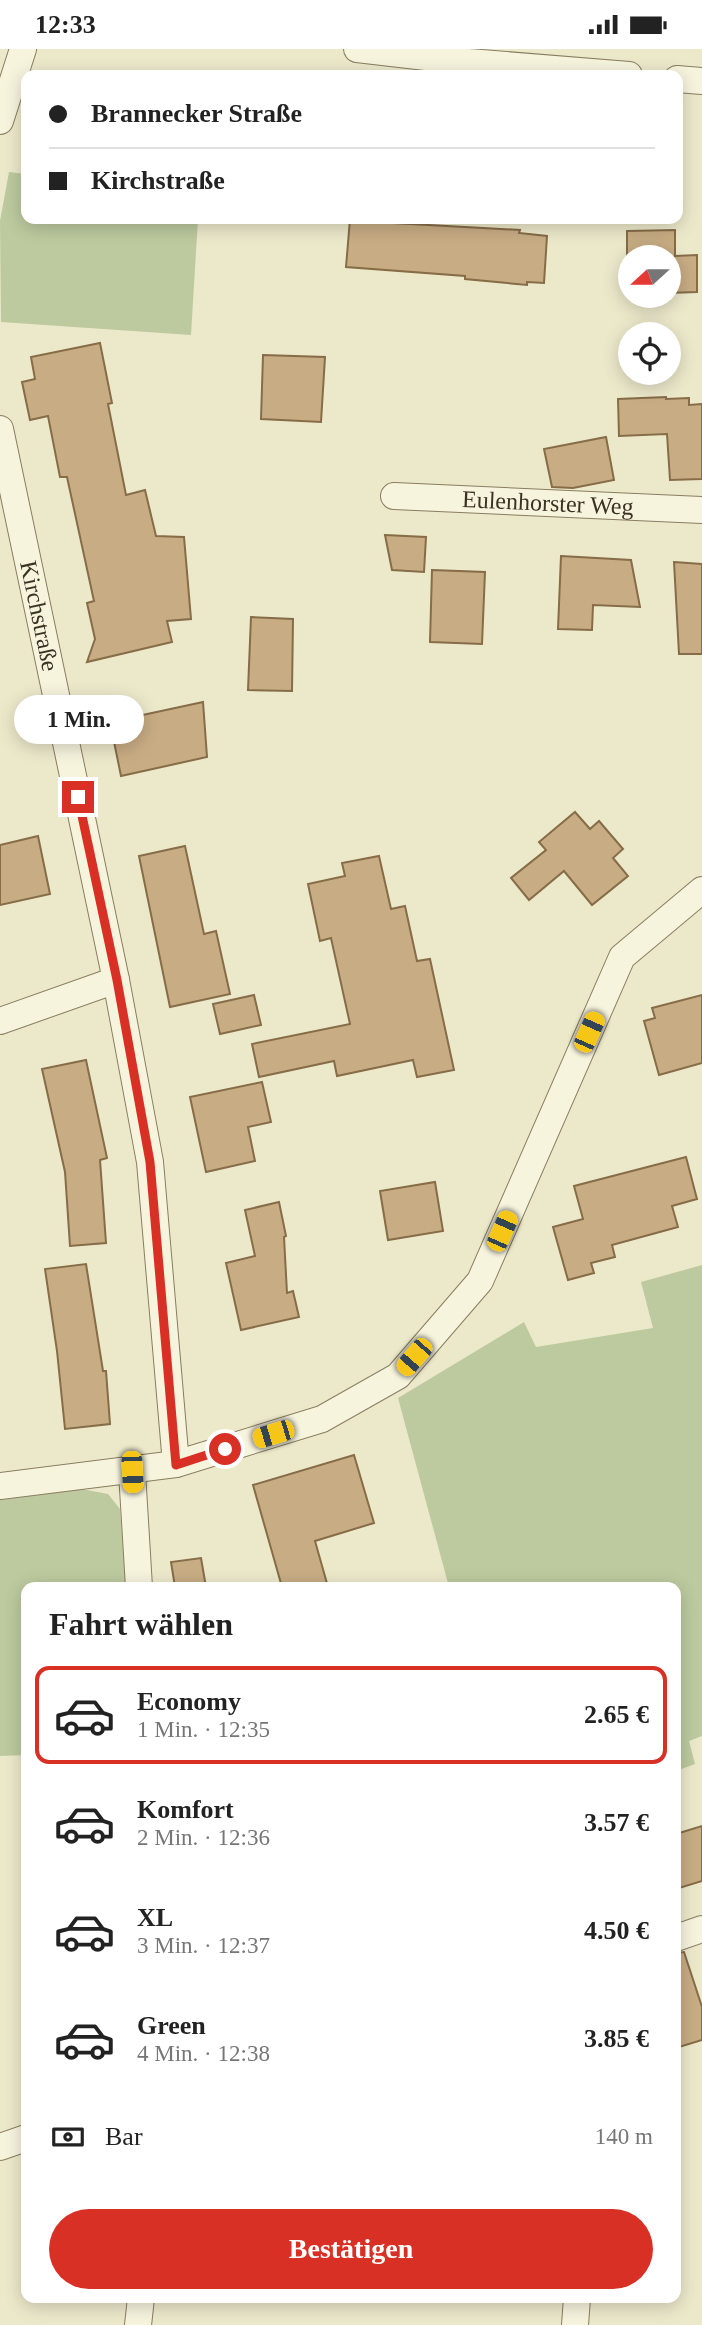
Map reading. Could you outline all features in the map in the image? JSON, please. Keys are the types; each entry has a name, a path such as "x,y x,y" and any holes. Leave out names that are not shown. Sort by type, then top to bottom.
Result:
{"street":[{"path":"0,121 23,49"},
{"path":"357,49 393,51 468,68 514,70"},
{"path":"683,79 702,81"},
{"name":"Kirchstraße","path":"0,429 117,980 150,1162 176,1465"},
{"name":"Eulenhorster Weg","path":"394,496 702,510"},
{"path":"0,1486 176,1465 322,1419 398,1376 480,1280 622,957 702,890"},
{"path":"0,1021 117,980"},
{"path":"132,1472 139,1582"},
{"path":"681,1936 702,1929"},
{"path":"0,2147 21,2141"},
{"path":"138,2325 140,2303"},
{"path":"575,2325 577,2303"}],"green space":[{"path":"9,172 21,173 21,224 198,224 191,335 1,322 0,221"},
{"path":"702,1265 702,1736 689,1741 695,1764 681,1769 681,1582 448,1582 398,1398 524,1322 536,1347 653,1328 641,1282"},
{"path":"82,1489 108,1494 120,1509 126,1582 21,1582 21,1755 0,1756 0,1500"}],"building":[{"path":"350,224 411,224 520,230 519,233 547,236 544,283 527,282 527,285 465,279 465,276 346,267"},
{"path":"675,230 675,245 627,245 627,231"},
{"path":"697,255 697,292 681,293 681,256"},
{"path":"100,343 112,403 108,404 126,495 145,490 156,536 184,537 191,619 167,621 172,642 87,662 95,639 87,603 94,601 67,477 60,477 48,416 30,420 22,382 35,379 31,357"},
{"path":"263,355 325,357 321,422 261,419"},
{"path":"689,398 689,405 702,404 702,479 670,480 667,434 619,436 618,399"},
{"path":"606,437 614,480 573,488 552,487 544,449"},
{"path":"385,535 426,537 424,572 392,570"},
{"path":"561,556 631,560 640,607 593,605 592,630 558,629"},
{"path":"674,562 702,564 702,654 679,654"},
{"path":"432,570 485,572 482,644 430,642"},
{"path":"251,617 293,619 292,691 248,690"},
{"path":"203,702 207,757 121,776 110,722"},
{"path":"575,812 590,829 599,821 623,849 613,858 628,876 592,905 564,871 529,900 511,878 546,850 539,842"},
{"path":"38,836 50,894 0,905 0,845"},
{"path":"185,846 204,934 216,931 230,994 170,1007 139,856"},
{"path":"379,856 391,909 405,906 417,961 430,959 454,1070 417,1077 413,1060 337,1076 334,1061 259,1077 252,1044 350,1024 331,938 320,941 308,884 345,876 342,863"},
{"path":"254,995 261,1025 220,1034 213,1004"},
{"path":"702,995 702,1063 659,1075 644,1021 655,1018 652,1008"},
{"path":"86,1060 107,1158 100,1160 106,1243 70,1246 65,1172 42,1069"},
{"path":"262,1082 271,1122 248,1127 255,1161 206,1172 190,1097"},
{"path":"686,1157 697,1199 672,1206 678,1227 612,1245 615,1257 591,1263 594,1273 568,1280 553,1227 583,1219 574,1186"},
{"path":"435,1182 443,1231 388,1240 380,1191"},
{"path":"279,1202 286,1236 287,1293 293,1291 299,1317 241,1330 226,1263 255,1256 245,1210"},
{"path":"86,1264 103,1371 106,1371 110,1424 65,1429 45,1269"},
{"path":"354,1455 374,1523 315,1541 327,1582 281,1582 253,1485"},
{"path":"201,1558 205,1582 174,1582 171,1562"},
{"path":"702,1826 702,1881 681,1887 681,1832"},
{"path":"681,1952 684,1952 702,2007 702,2040 681,2046"}],"route":[{"path":"78,797 117,980 150,1162 176,1465 225,1449"}]}
